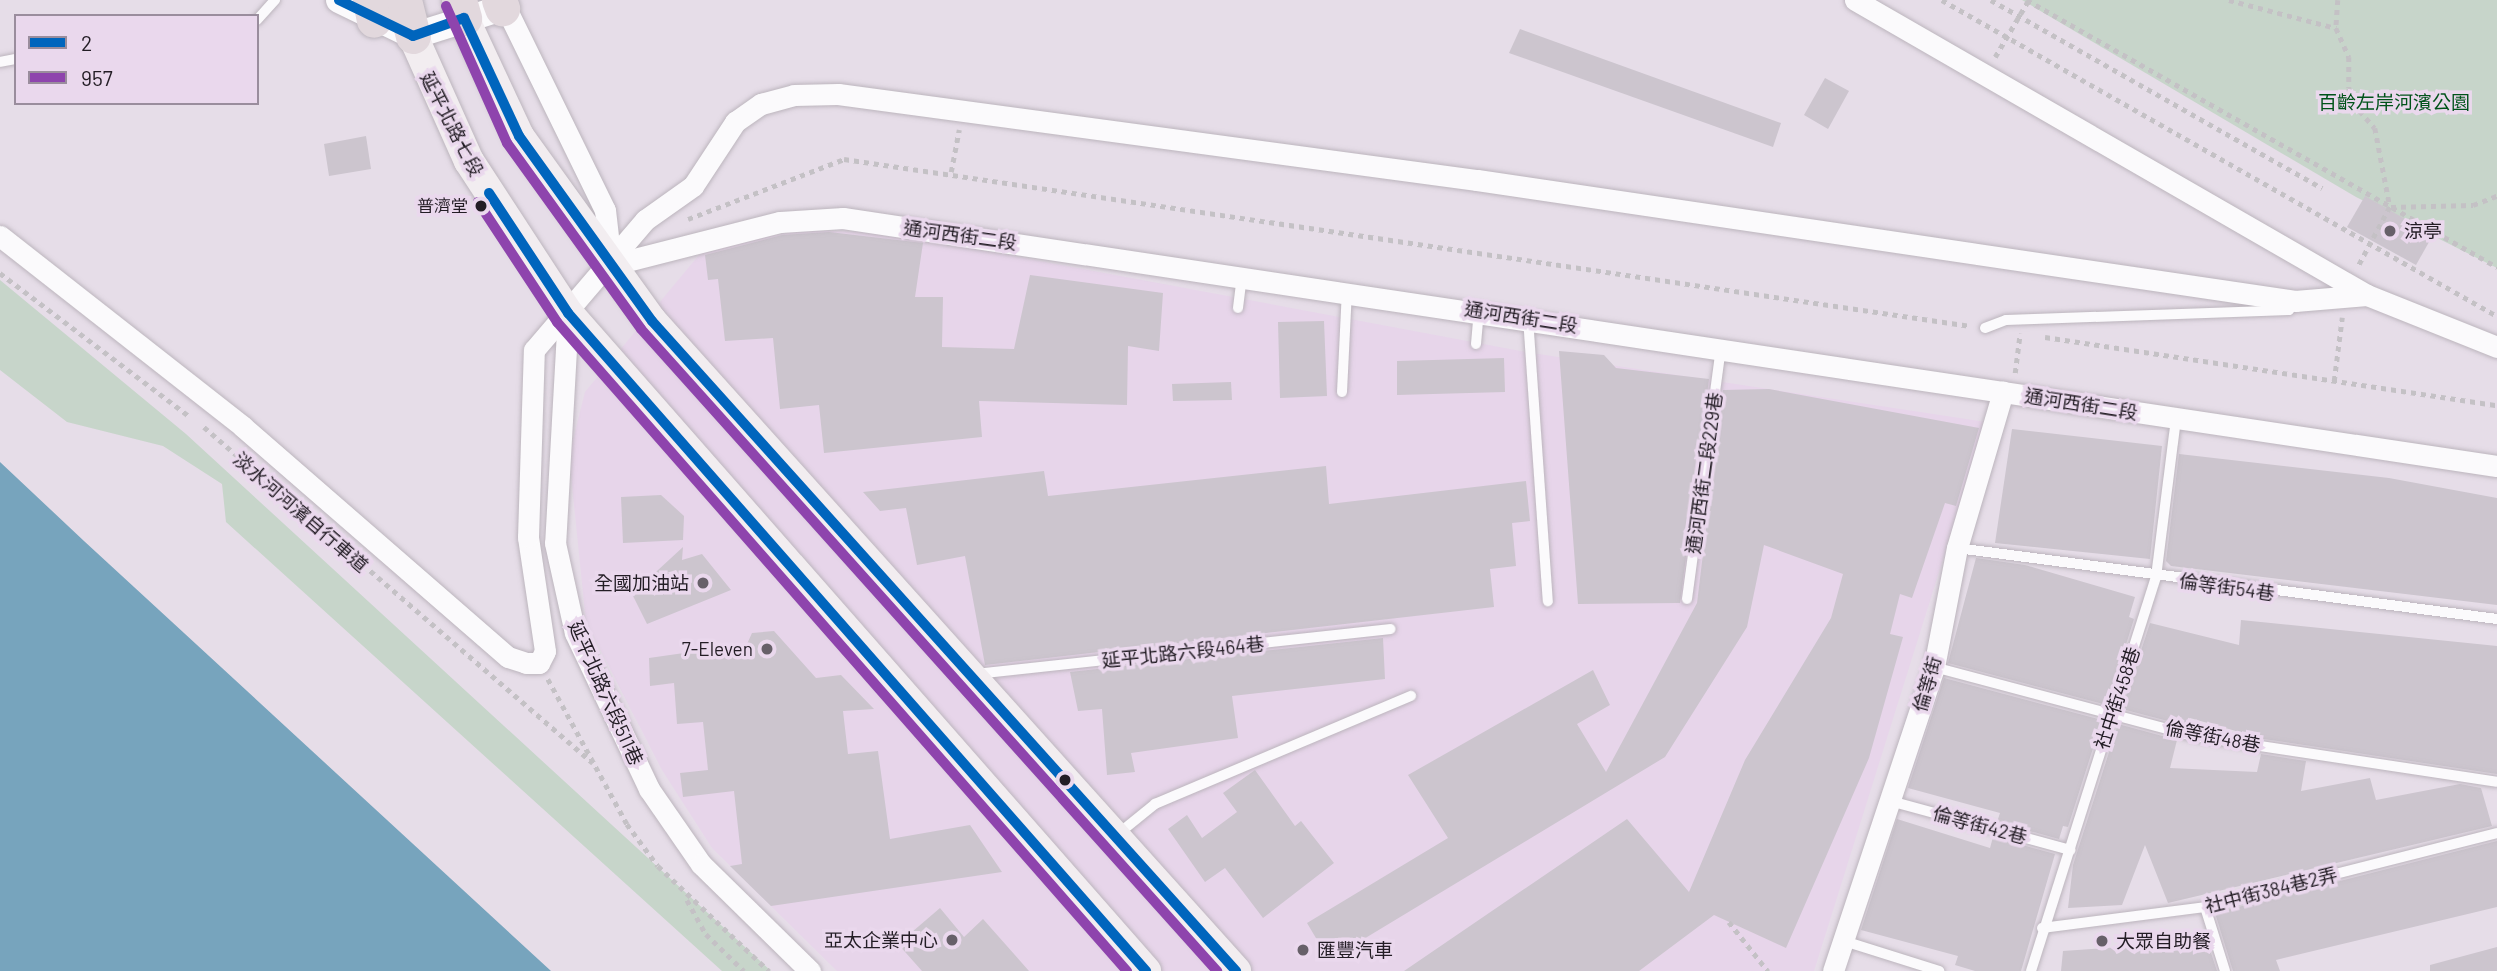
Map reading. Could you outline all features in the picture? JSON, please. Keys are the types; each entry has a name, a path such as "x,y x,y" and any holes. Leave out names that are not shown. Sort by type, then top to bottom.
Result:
{"highway":[{"path":"404,0 413,36"}],"main road":[{"path":"461,9 519,136 652,321 975,674 1236,971"},
{"name":"延平北路七段","path":"413,36 468,161 568,313 1146,971"}],"street":[{"path":"339,0 369,7 413,36 461,9 501,3 605,210 611,265"},
{"path":"1855,0 2367,295 2497,347"},
{"path":"0,236 242,426 508,657 539,663 542,619 528,537 534,350 611,265 645,220 692,187 734,122 761,104 838,93 1912,241 2295,301 2367,295"},
{"name":"通河西街二段","path":"611,265 766,225 843,218 1479,310 2497,466"},
{"name":"延平北路六段511巷","path":"568,313 555,543 575,633 649,789 701,864 810,971"},
{"name":"倫等街","path":"1833,971 1934,667 1957,548 1995,391"}],"lane":[{"path":"259,18 275,0"},
{"path":"1238,308 1242,275"},
{"path":"1342,392 1347,291"},
{"path":"1985,328 2006,320 2289,310 2295,301"},
{"path":"1476,344 1479,310"},
{"path":"1528,318 1548,601"},
{"name":"通河西街二段229巷","path":"1687,599 1721,347"},
{"name":"社中街458巷","path":"2031,971 2042,928 2070,850 2156,577 2176,418"},
{"name":"倫等街54巷","path":"1957,548 2156,577 2497,620"},
{"name":"延平北路六段464巷","path":"975,674 1391,629"},
{"name":"倫等街48巷","path":"1934,667 2112,711 2194,736 2497,782"},
{"path":"1118,834 1154,804 1411,696"},
{"name":"倫等街42巷","path":"1890,801 2070,850"},
{"name":"社中街384巷2弄","path":"2042,928 2205,907 2497,833"},
{"path":"2205,907 2224,971"},
{"path":"1844,941 1939,971"}],"path":[{"path":"1942,0 2497,316"},
{"path":"1991,0 2322,188"},
{"path":"2007,37 2028,0 2497,267"},
{"path":"2229,0 2336,28"},
{"path":"2338,0 2336,28 2349,57 2353,103 2375,128 2390,207 2372,244"},
{"path":"951,172 962,112"},
{"path":"688,219 844,159 951,172 2497,405"},
{"path":"2390,207 2473,205 2497,196"},
{"name":"淡水河河濱自行車道","path":"0,273 201,425 593,763"},
{"path":"2334,381 2344,299"},
{"path":"1995,391 1988,374 2015,377 2020,333"},
{"name":"淡水河河濱自行車道","path":"539,663 627,824 687,899 769,971"},
{"path":"687,899 706,934 744,971"},
{"path":"1729,922 1768,971"}],"shaded area":[{"path":"802,230 891,233 1532,353 1986,422 1814,971 837,971 712,848 662,770 586,622 569,456 585,392 704,249"}],"green space":[{"name":"百齡左岸河濱公園","path":"2022,0 2497,0 2497,268 2356,197"},
{"path":"0,280 186,434 771,971 722,971 226,522 222,484 163,446 67,422 0,370"}],"water":[{"path":"0,462 84,541 551,971 0,971"}],"building":[{"path":"1520,29 1781,123 1773,147 1509,53"},
{"path":"1825,78 1849,91 1828,129 1804,115"},
{"path":"366,136 371,169 329,176 324,144"},
{"name":"涼亭","path":"2365,196 2433,235 2416,265 2347,227"},
{"path":"829,232 923,243 915,297 943,297 942,347 1014,349 1030,275 1163,293 1159,351 1128,346 1127,405 979,401 982,437 824,453 819,405 780,409 773,338 725,341 718,279 708,280 705,255 782,235"},
{"path":"1324,321 1327,396 1280,398 1278,322"},
{"path":"1559,351 1604,355 1616,368 1709,379 1680,603 1578,604"},
{"path":"1504,358 1505,392 1397,395 1397,361"},
{"path":"1231,382 1232,400 1173,401 1172,384"},
{"path":"1769,389 1979,428 1956,506 1945,503 1912,598 1900,594 1890,634 1903,637 1869,758 1786,948 1714,915 1639,971 1404,971 1627,819 1689,892 1745,760 1831,618 1843,574 1764,545 1747,627 1665,757 1329,960 1307,923 1448,838 1408,775 1593,670 1610,705 1577,724 1606,772 1697,603 1723,390"},
{"path":"2012,429 2162,446 2150,559 1995,543"},
{"path":"2179,454 2389,478 2497,498 2497,605 2171,566 2166,561"},
{"path":"1326,466 1329,504 1526,481 1530,521 1512,523 1516,566 1490,569 1494,607 985,665 965,556 917,565 906,508 880,511 863,492 1044,471 1048,496"},
{"path":"661,495 684,516 683,540 623,543 621,497"},
{"path":"683,547 682,560 702,554 731,590 647,624 632,594"},
{"path":"1976,558 2025,565 2135,597 2129,617 2134,619 2107,705 1948,663"},
{"path":"2241,620 2497,646 2497,774 2264,739 2190,718 2187,726 2122,709 2150,623 2239,645"},
{"path":"774,631 816,678 841,675 874,709 843,711 848,754 878,751 890,839 970,825 1002,872 771,906 730,866 742,864 734,791 683,797 680,773 708,770 703,722 677,724 674,683 650,686 649,658 747,644 752,633"},
{"path":"1383,638 1385,679 1232,696 1238,738 1131,753 1135,772 1107,775 1102,709 1078,711 1070,672"},
{"path":"1944,678 2102,720 2068,827 2063,826 2059,839 1997,822 2000,813 1908,788"},
{"path":"2118,724 2177,740 2170,768 2257,772 2261,754 2306,761 2301,791 2370,778 2376,800 2460,784 2481,788 2492,826 2168,903 2145,845 2122,905 2068,908 2073,865"},
{"path":"1255,770 1295,826 1301,821 1334,863 1263,918 1225,868 1205,882 1168,829 1187,815 1202,838 1237,812 1223,793"},
{"path":"1897,819 1990,848 1993,837 2055,854 2021,971 1975,971 1955,965 1958,956 1861,930"},
{"path":"2497,841 2497,907 2276,960 2280,971 2233,971 2215,913"},
{"name":"亞太企業中心","path":"940,908 964,937 983,919 1029,971 922,971 898,944"},
{"path":"2207,941 2217,971 2061,971 2063,951"},
{"path":"2497,947 2497,971 2430,971 2430,965"}],"transit line":[{"name":"2","path":"339,0 413,36 464,18 519,136 652,321 1236,971"},
{"name":"957","path":"446,6 507,143 641,329 1217,971"},
{"name":"2","path":"489,193 568,313 1146,971"},
{"name":"957","path":"478,202 557,322 1127,971"}],"place":[{"name":"普濟堂","path":"481,206"},
{"name":"涼亭","path":"2390,231"},
{"name":"全國加油站","path":"703,583"},
{"name":"7-Eleven","path":"767,649"},
{"name":"亞太企業中心","path":"952,940"},
{"name":"大眾自助餐","path":"2102,941"},
{"name":"匯豐汽車","path":"1303,950"}]}
